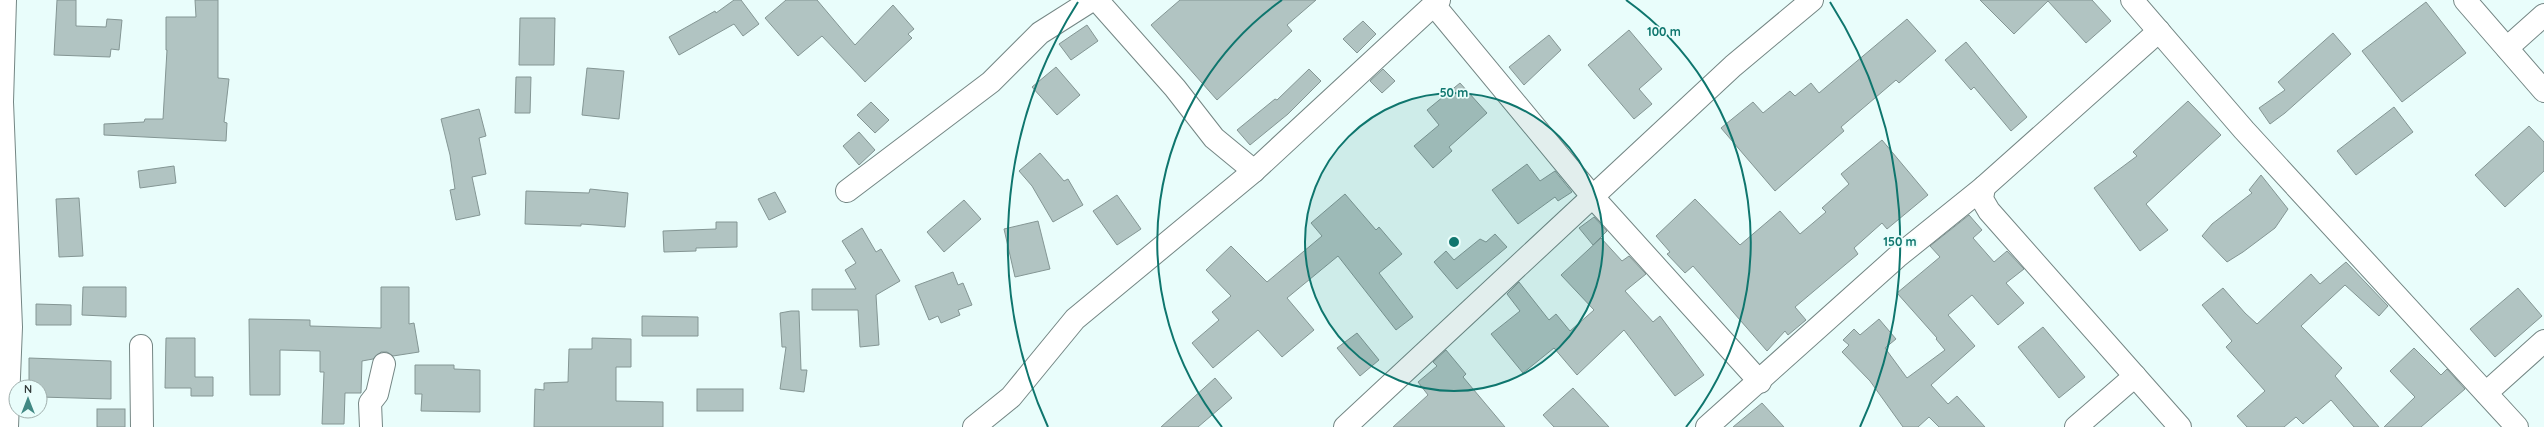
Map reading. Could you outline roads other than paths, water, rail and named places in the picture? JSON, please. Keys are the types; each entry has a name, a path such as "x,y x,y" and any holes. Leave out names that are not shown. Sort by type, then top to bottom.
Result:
{"street":[{"path":"5,0 2,102 11,327 7,427"},
{"path":"847,191 991,82 1040,33 1092,0"},
{"path":"1097,0 1175,88 1214,138 1254,171"},
{"path":"1345,427 1733,66 1812,0"},
{"path":"2132,0 2244,130 2517,427"},
{"path":"2465,0 2544,91"},
{"path":"974,427 1011,397 1075,319 1254,171 1437,2 1592,196 1760,382"},
{"path":"2507,48 2544,15"},
{"path":"1707,427 1760,382 1897,257 1984,187 2159,31"},
{"path":"1984,187 1982,199 1989,211 2180,427"},
{"path":"2486,393 2544,341"},
{"path":"141,346 142,427"},
{"path":"371,427 370,403 377,394 384,364"},
{"path":"2076,427 2135,376"}]}
